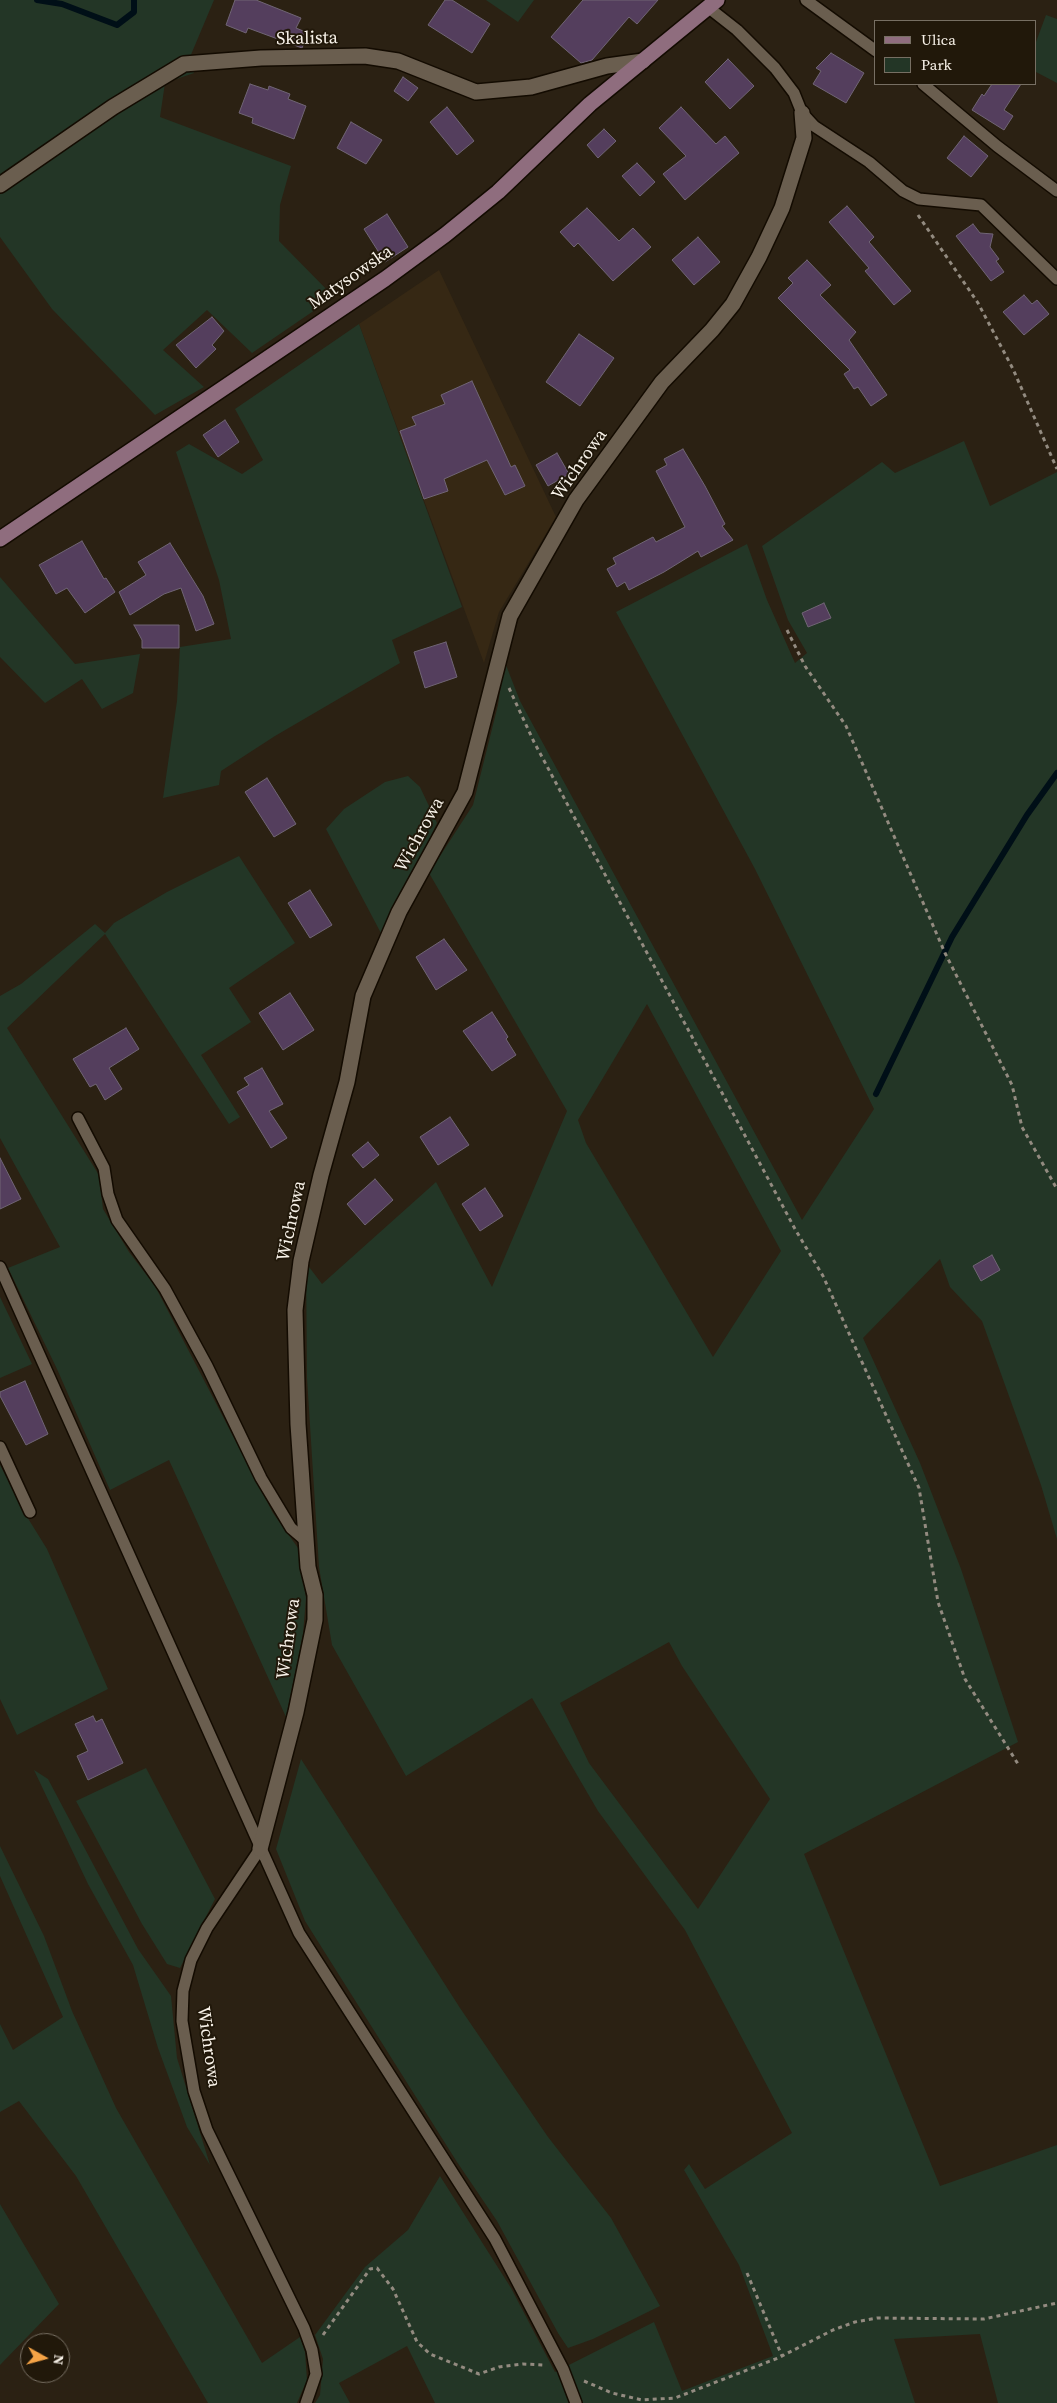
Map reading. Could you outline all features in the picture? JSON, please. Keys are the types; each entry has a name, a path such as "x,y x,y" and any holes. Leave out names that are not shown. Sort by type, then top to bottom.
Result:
{"street":[{"name":"Matysowska","path":"0,540 439,239 498,192 590,104 709,8"},
{"name":"Skalista","path":"0,185 113,107 184,64 261,58 365,56 398,61 476,92 531,88 607,66 643,61"},
{"name":"Wichrowa","path":"260,1849 296,1712 315,1620 315,1595 308,1567 305,1540 298,1424 295,1310 301,1261 321,1175 346,1082 363,996 399,912 465,792 497,660 510,616 576,500 662,382 712,330 733,304 759,257 782,208 804,138 802,113"}],"lane":[{"path":"806,0 874,50"},
{"path":"709,8 737,30 775,68 794,93 802,113 814,126 869,162 904,191 919,199 980,205 1057,279"},
{"path":"924,85 997,146 1057,191"},
{"path":"78,1118 104,1168 108,1194 117,1220 170,1298 207,1366 261,1478 291,1528 305,1540"},
{"path":"0,1267 299,1933 495,2239 563,2369 576,2403"},
{"path":"0,1447 30,1512"},
{"name":"Wichrowa","path":"260,1849 207,1928 191,1960 183,1991 182,2020 194,2090 207,2130 304,2328 312,2350 316,2374 306,2403"}],"path":[{"path":"904,191 922,223 978,303 1013,369 1057,469"},
{"path":"787,630 805,666 846,726 946,953 1012,1085 1022,1127 1057,1189"},
{"path":"497,660 534,742 823,1276 919,1488 938,1602 965,1679 1018,1764"},
{"path":"312,2350 370,2269 376,2268 393,2289 417,2342 430,2354 479,2374 499,2367 523,2364 550,2365 563,2369 612,2393 642,2400 675,2398 782,2356 833,2330 862,2320 877,2318 984,2319 1057,2303"},
{"path":"747,2273 782,2356"}],"shaded area":[{"path":"439,270 556,517 499,612 484,663 359,324"}],"green space":[{"path":"0,0 214,0 190,57 194,73 165,83 160,117 291,166 280,205 279,241 334,297 252,353 207,310 163,350 204,387 155,415 52,309 0,237"},
{"path":"486,0 534,0 518,22"},
{"path":"1046,15 1057,19 1057,83 1037,73 1037,39"},
{"path":"359,324 462,607 392,640 400,663 275,736 221,771 219,785 163,798 177,701 180,647 231,639 219,580 176,452 189,444 242,474 263,460 235,409"},
{"path":"964,441 990,506 1057,472 1057,1539 1041,1485 982,1321 950,1287 940,1259 863,1338 920,1463 961,1569 1018,1742 804,1854 940,2186 1057,2145 1057,2403 998,2403 980,2334 894,2339 915,2403 435,2403 407,2346 339,2383 350,2403 315,2403 320,2395 323,2359 315,2335 365,2267 408,2230 440,2176 511,2288 555,2372 654,2322 682,2391 773,2356 739,2265 684,2170 689,2164 705,2189 792,2133 685,1930 598,1811 532,1698 406,1776 332,1645 319,1567 307,1378 306,1263 322,1284 436,1182 492,1287 567,1111 429,873 473,805 498,705 504,660 520,701 802,1220 874,1109 755,869 616,612 747,544 767,600 795,663 807,653 788,620 762,546 882,462 895,473","holes":["647,1004 781,1251 713,1357 586,1143 578,1120","669,1642 682,1666 770,1799 698,1909 589,1763 560,1703"]},
{"path":"0,577 75,664 140,654 133,693 102,709 82,679 45,703 0,657"},
{"path":"408,776 420,787 437,823 383,937 326,829 344,809 385,782"},
{"path":"239,856 295,943 229,988 251,1022 201,1055 240,1117 229,1124 105,934 7,1028 99,1175 103,1209 129,1252 155,1286 273,1513 298,1548 306,1598 303,1634 286,1717 169,1460 110,1490 57,1369 8,1268 60,1247 0,1138 0,996 21,984 95,924 105,933 114,923 167,892"},
{"path":"0,1297 32,1364 0,1378"},
{"path":"0,1465 29,1520 47,1549 108,1689 17,1735 0,1699"},
{"path":"301,1759 460,2008 548,2137 611,2218 660,2306 593,2339 568,2348 558,2333 497,2221 457,2162 305,1921 276,1849"},
{"path":"146,1768 215,1899 180,1968 167,1964 142,1924 76,1801"},
{"path":"34,1770 48,1779 138,1949 171,1996 177,2058 210,2165 187,2127 158,2048 133,1965 88,1884"},
{"path":"0,1846 44,1936 72,2011 116,2108 262,2363 300,2337 305,2352 307,2380 297,2403 208,2403 76,2176 19,2101 0,2112 0,2024 13,2050 63,2017 0,1876"},
{"path":"0,2204 59,2304 31,2333 20,2333 20,2344 0,2365"}],"building":[{"path":"235,0 256,0 301,18 296,28 308,33 302,48 248,28 246,33 226,25"},
{"path":"445,0 452,0 490,24 472,53 428,25"},
{"path":"583,0 658,0 637,24 629,17 592,60 581,63 551,37"},
{"path":"831,53 864,73 846,103 813,84 821,71 816,68"},
{"path":"728,59 754,86 730,109 705,82"},
{"path":"403,77 418,88 408,101 394,91"},
{"path":"250,84 268,90 269,86 290,94 288,99 306,106 294,139 252,123 253,118 239,113"},
{"path":"991,85 1020,85 1004,110 1013,116 1004,130 972,110 982,94 984,96"},
{"path":"447,107 474,141 457,155 430,122"},
{"path":"681,107 716,144 725,136 739,153 685,200 663,174 686,156 659,128"},
{"path":"351,122 382,140 366,164 337,148"},
{"path":"604,129 616,141 598,158 587,145"},
{"path":"964,136 988,156 971,177 947,158"},
{"path":"637,163 655,182 640,196 622,176"},
{"path":"847,206 874,237 869,242 911,291 894,305 865,271 869,268 829,222"},
{"path":"587,208 619,241 633,228 651,247 613,281 578,243 574,247 560,232"},
{"path":"387,214 408,247 385,262 364,229"},
{"path":"973,224 980,233 993,234 990,247 999,259 996,261 1004,272 991,281 956,236"},
{"path":"698,237 720,262 694,285 672,260"},
{"path":"807,260 831,285 820,295 856,332 849,340 887,395 871,406 858,387 854,389 844,374 850,370 778,298 793,283 788,278"},
{"path":"1024,295 1032,304 1037,300 1049,314 1024,335 1003,312"},
{"path":"212,317 224,331 212,345 216,349 196,368 176,345"},
{"path":"579,334 614,358 580,406 546,382"},
{"path":"472,381 511,467 515,465 525,486 505,495 487,460 444,479 448,491 424,499 400,431 416,425 412,417 445,404 441,395"},
{"path":"225,420 239,442 218,457 203,435"},
{"path":"683,449 725,524 722,526 733,540 701,557 698,551 664,572 629,590 625,582 617,587 607,569 616,564 613,558 653,537 656,542 685,527 656,471 667,465 664,459"},
{"path":"557,453 569,474 548,486 536,465"},
{"path":"82,541 104,579 106,578 115,592 85,613 67,588 56,594 39,565"},
{"path":"170,543 203,596 214,624 196,631 181,588 164,594 130,615 119,592 146,575 138,562"},
{"path":"824,603 831,618 808,627 802,613"},
{"path":"134,625 179,625 179,648 142,648 142,640"},
{"path":"446,642 457,677 425,688 414,652"},
{"path":"267,778 296,824 274,837 245,792"},
{"path":"310,890 332,925 310,938 288,903"},
{"path":"444,939 467,970 436,990 416,957"},
{"path":"290,993 314,1030 283,1050 259,1013"},
{"path":"492,1012 508,1037 506,1039 516,1055 492,1071 463,1031"},
{"path":"126,1028 139,1049 109,1068 122,1089 105,1100 96,1084 90,1087 73,1059"},
{"path":"262,1068 283,1104 269,1111 287,1138 271,1148 237,1092 249,1085 244,1078"},
{"path":"450,1117 469,1145 438,1165 420,1137"},
{"path":"368,1142 379,1155 363,1168 352,1155"},
{"path":"0,1158 21,1199 0,1209"},
{"path":"375,1179 393,1200 365,1225 347,1204"},
{"path":"485,1188 503,1216 480,1231 462,1204"},
{"path":"992,1255 1000,1270 981,1281 973,1266"},
{"path":"25,1381 48,1434 26,1445 0,1396 0,1392"},
{"path":"93,1716 96,1722 102,1719 123,1763 88,1780 77,1756 88,1751 75,1724"}],"waterway":[{"path":"37,0 62,4 117,25 134,12 134,0"},
{"path":"876,1094 952,937 1027,815 1057,773"}]}
